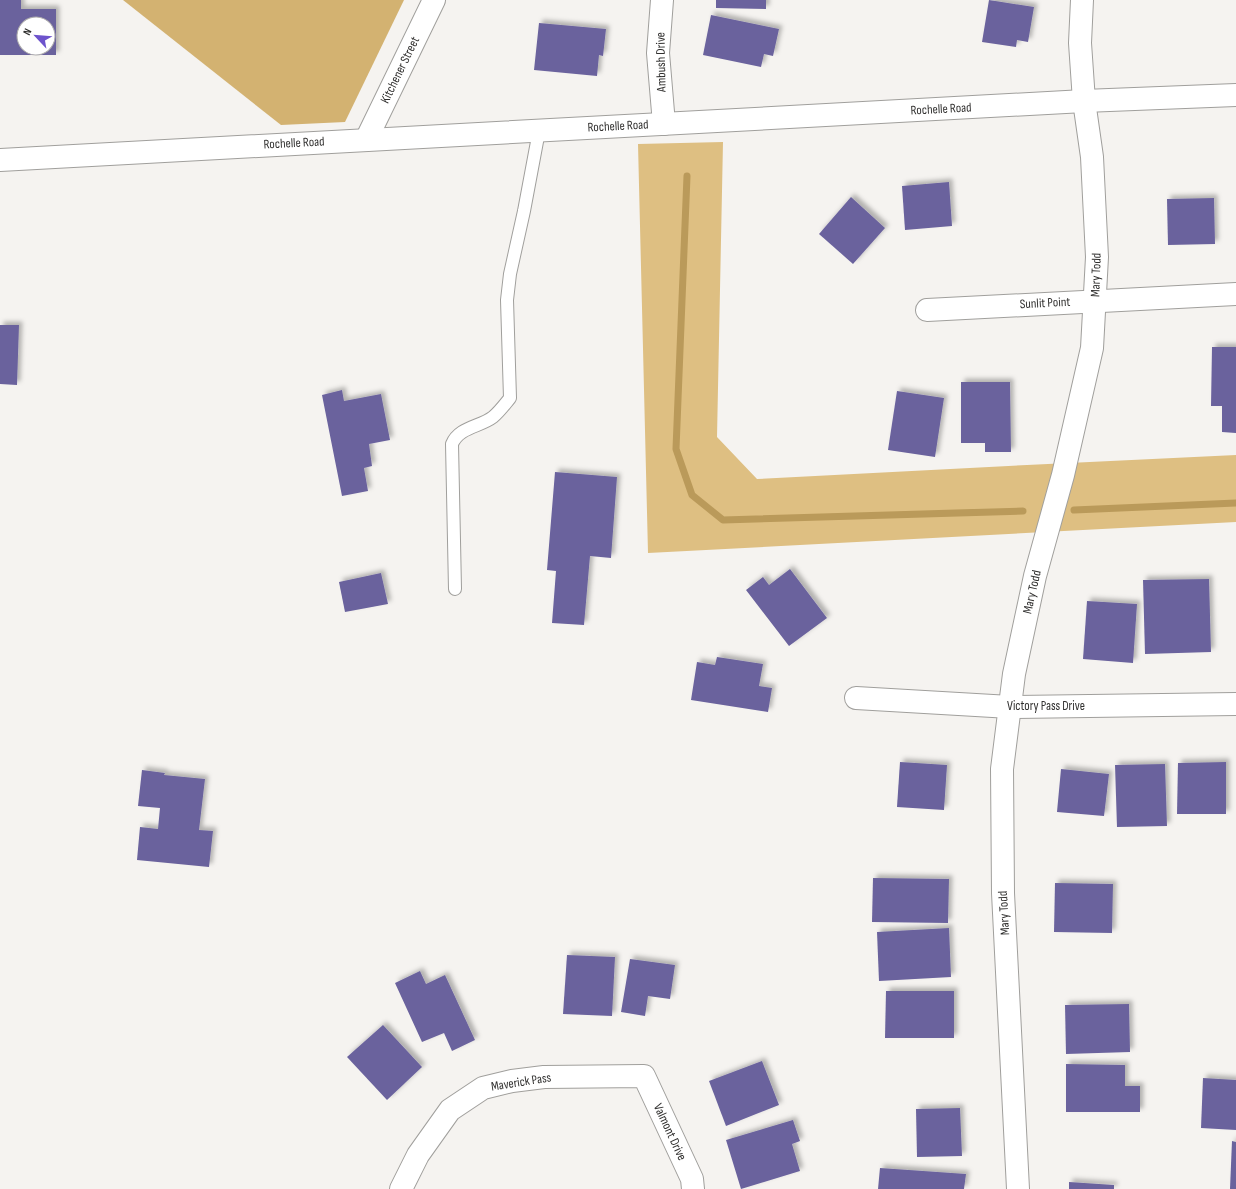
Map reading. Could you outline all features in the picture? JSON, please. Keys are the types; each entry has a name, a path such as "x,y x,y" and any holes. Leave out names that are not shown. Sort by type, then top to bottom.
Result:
{"street":[{"name":"Kitchener Street","path":"366,140 434,0"},
{"name":"Ambush Drive","path":"662,0 658,53 664,124"},
{"name":"Mary Todd","path":"1018,1189 1003,893 1002,769 1014,674 1035,576 1063,475 1092,348 1097,257 1092,157 1084,101 1080,43 1082,0"},
{"name":"Rochelle Road","path":"0,160 1084,101 1236,95"},
{"name":"Sunlit Point","path":"927,310 1236,294"},
{"name":"Victory Pass Drive","path":"856,698 1010,707 1236,704"},
{"name":"Maverick Pass","path":"401,1189 418,1155 450,1110 483,1088 544,1076 644,1076"},
{"name":"Valmont Drive","path":"644,1076 692,1179 693,1189"}],"lane":[{"path":"455,589 452,444 454,438 460,433 492,417 510,398 507,300 510,274 539,131"}],"shaded area":[{"path":"123,0 404,0 345,122 281,125"},
{"path":"723,142 717,437 757,479 1236,455 1236,522 648,553 638,144"}],"building":[{"path":"0,0 21,0 21,9 56,9 56,16 16,16 16,55 0,55"},
{"path":"716,0 766,0 766,9 716,8"},
{"path":"989,0 1034,7 1028,42 1017,40 1016,47 982,42"},
{"path":"711,15 779,29 773,56 764,54 761,67 703,55"},
{"path":"539,23 606,29 603,56 599,55 597,76 534,70"},
{"path":"949,182 952,226 905,230 902,186"},
{"path":"851,197 885,228 853,264 819,234"},
{"path":"1214,198 1215,244 1168,245 1167,199"},
{"path":"0,325 19,325 17,385 0,384"},
{"path":"1212,347 1236,347 1236,433 1222,432 1222,406 1211,406"},
{"path":"961,382 1010,382 1011,452 985,452 985,443 961,443"},
{"path":"342,390 344,401 381,394 390,440 369,444 372,466 364,468 368,491 342,496 322,395"},
{"path":"897,391 944,398 935,457 888,450"},
{"path":"555,472 617,477 611,558 590,556 584,625 552,623 556,571 547,570"},
{"path":"790,569 827,618 789,646 746,590 763,577 769,585"},
{"path":"381,573 388,604 345,612 339,582"},
{"path":"1209,579 1211,652 1145,654 1143,580"},
{"path":"1087,601 1137,604 1133,663 1083,659"},
{"path":"717,657 763,664 759,686 772,688 768,712 691,700 697,662 715,665"},
{"path":"900,762 947,765 944,810 897,807"},
{"path":"1226,762 1226,814 1177,814 1178,763"},
{"path":"1165,764 1167,826 1117,827 1115,765"},
{"path":"1061,769 1109,774 1104,816 1057,812"},
{"path":"142,770 165,773 164,775 205,779 199,830 213,831 209,867 137,860 140,827 158,829 160,808 138,806"},
{"path":"873,878 949,879 948,923 872,922"},
{"path":"1055,883 1113,884 1112,933 1054,932"},
{"path":"949,928 951,977 879,981 877,932"},
{"path":"567,955 615,957 612,1016 563,1014"},
{"path":"630,959 675,965 670,999 648,996 645,1016 621,1012"},
{"path":"420,971 426,984 445,975 475,1040 452,1051 444,1033 422,1042 395,983"},
{"path":"886,991 954,991 954,1038 885,1038"},
{"path":"1129,1004 1130,1052 1066,1054 1065,1005"},
{"path":"383,1025 422,1067 387,1100 347,1057"},
{"path":"762,1061 779,1105 726,1126 709,1081"},
{"path":"1066,1064 1125,1065 1125,1086 1140,1086 1140,1112 1066,1112"},
{"path":"1203,1078 1236,1080 1236,1130 1201,1128"},
{"path":"960,1108 962,1156 917,1157 916,1109"},
{"path":"793,1120 800,1141 792,1144 800,1171 741,1189 726,1140"},
{"path":"1232,1141 1236,1142 1236,1189 1230,1189"},
{"path":"880,1168 966,1174 964,1189 878,1189"},
{"path":"1069,1182 1114,1185 1114,1189 1069,1189"}],"waterway":[{"path":"687,176 676,449 692,495 723,520 1023,511"},
{"path":"1074,510 1236,503"}]}
